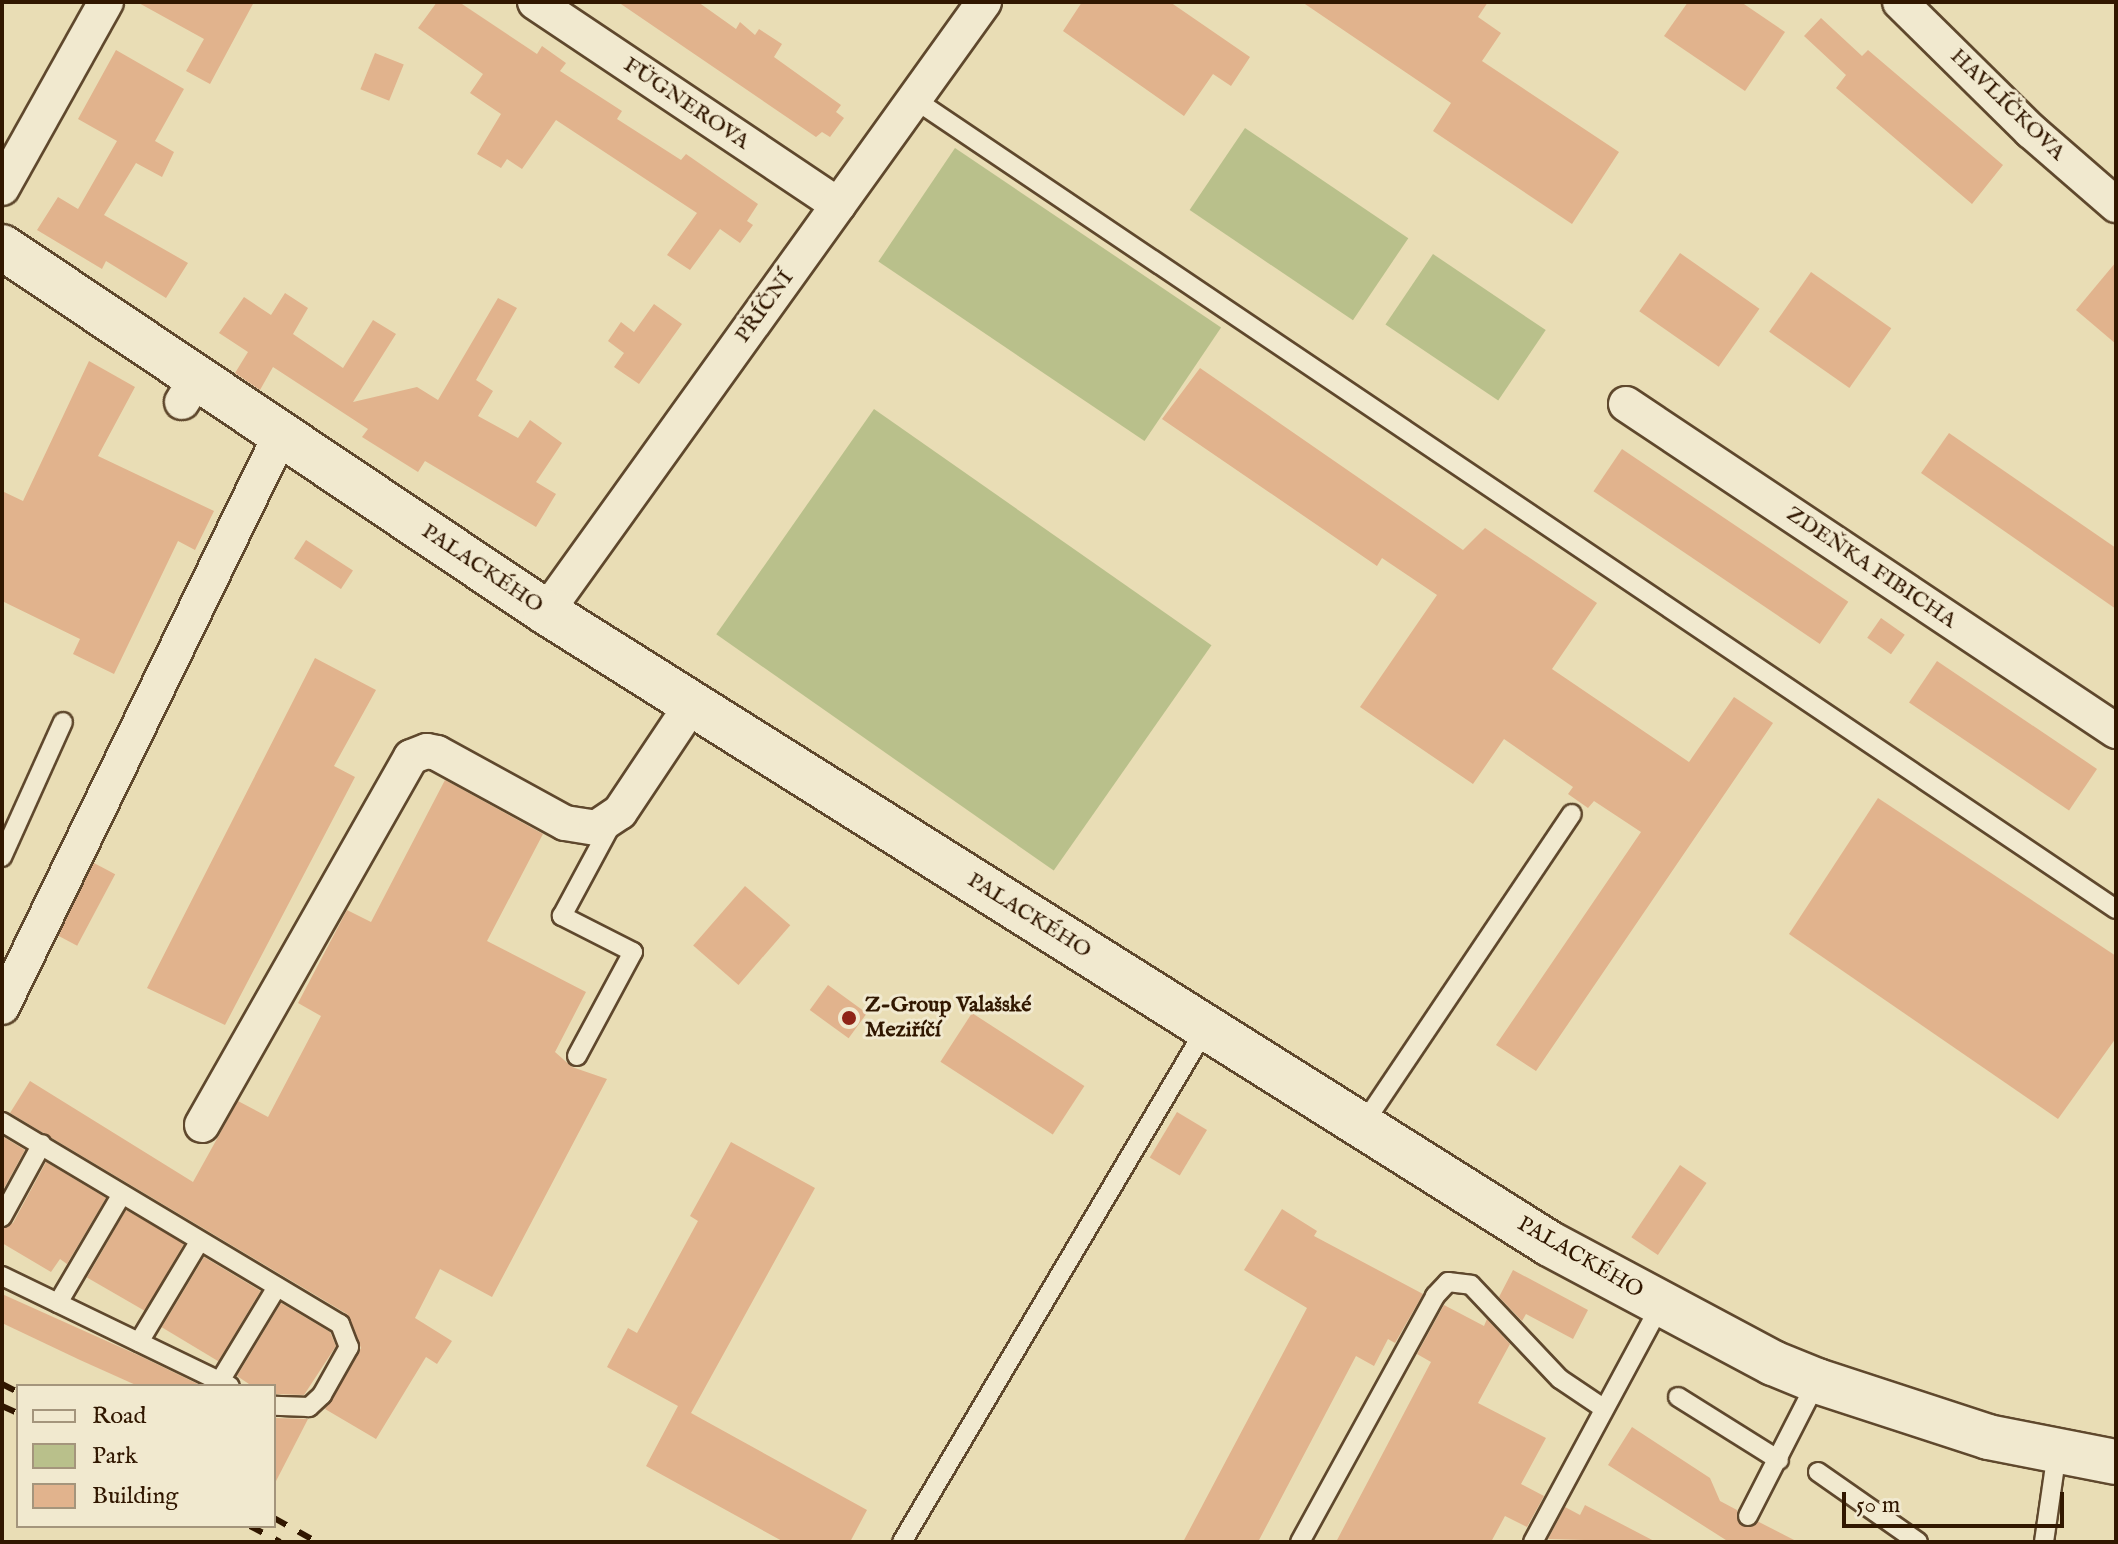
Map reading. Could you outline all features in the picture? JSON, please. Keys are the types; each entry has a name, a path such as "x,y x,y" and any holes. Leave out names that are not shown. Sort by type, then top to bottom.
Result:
{"street":[{"path":"2,188 106,2"},
{"name":"FÜGNEROVA","path":"535,2 838,205"},
{"name":"PŘÍČNÍ","path":"546,612 984,2"},
{"name":"HAVLÍČKOVA","path":"1900,2 2031,131 2116,205"},
{"name":"PALACKÉHO","path":"2,247 190,390 281,434 546,612 1550,1244 1661,1304 1817,1381 1926,1420 2057,1452 2116,1462"},
{"name":"ZDEŇKA FIBICHA","path":"1626,404 2116,731"},
{"path":"2,1007 281,434"},
{"path":"202,1125 411,757 427,751 437,753 578,828 596,828 613,820 692,704"}],"lane":[{"path":"914,99 2116,909"},
{"path":"2,857 63,722"},
{"path":"1362,1126 1572,814"},
{"path":"577,1056 633,952 562,916 613,820"},
{"path":"902,1542 1206,1028"},
{"path":"2,1122 340,1324 349,1347 309,1407 276,1406"},
{"path":"2,1217 42,1144"},
{"path":"58,1303 122,1194"},
{"path":"139,1342 199,1242"},
{"path":"2,1276 225,1384 277,1287"},
{"path":"1300,1542 1435,1296 1448,1282 1471,1285 1560,1379 1603,1408"},
{"path":"1533,1542 1661,1304"},
{"path":"1748,1516 1817,1381"},
{"path":"1678,1397 1779,1460"},
{"path":"2044,1542 2057,1452"},
{"path":"1818,1472 1918,1542"}],"green space":[{"path":"1245,128 1408,238 1353,320 1190,210"},
{"path":"955,148 1221,328 1145,441 878,262"},
{"path":"1433,254 1546,330 1498,401 1385,324"},
{"path":"874,409 1211,645 1054,871 716,634"}],"building":[{"path":"137,2 254,2 210,84 186,71 204,39"},
{"path":"437,2 459,2 537,54 542,46 566,63 560,71 622,111 617,119 681,160 686,154 758,204 747,221 753,225 740,243 720,229 690,270 667,255 697,213 556,120 522,169 507,159 501,168 477,154 501,114 470,93 483,74 418,28"},
{"path":"618,2 698,2 736,29 740,22 755,35 759,29 782,44 774,57 841,105 836,112 844,118 830,137 822,132 816,137"},
{"path":"1082,2 1170,2 1250,57 1231,86 1213,74 1184,116 1063,31"},
{"path":"1302,2 1488,2 1478,17 1501,33 1482,61 1619,152 1572,224 1433,131 1451,103"},
{"path":"1688,2 1741,2 1785,32 1745,91 1664,36"},
{"path":"1821,18 1862,56 1868,50 2003,165 1972,204 1836,88 1846,75 1804,36"},
{"path":"116,50 184,89 155,141 174,152 162,177 136,163 104,215 188,263 166,298 106,261 102,269 37,230 58,197 78,209 117,141 78,119"},
{"path":"375,53 404,65 389,101 360,89"},
{"path":"1680,253 1759,309 1719,367 1639,311"},
{"path":"2116,262 2116,344 2076,310"},
{"path":"1811,272 1891,328 1849,388 1769,332"},
{"path":"285,293 308,308 293,334 343,368 373,320 396,334 353,402 417,387 438,400 498,298 517,308 476,380 493,391 478,416 518,438 530,420 562,443 536,482 556,494 536,527 425,461 418,472 362,437 368,429 273,367 260,390 235,373 248,352 219,333 244,297 271,315"},
{"path":"654,304 682,324 639,384 614,367 624,353 608,341 621,322 634,332"},
{"path":"89,361 135,387 98,456 214,511 195,550 178,541 114,674 73,654 80,639 2,601 2,491 23,501"},
{"path":"1200,368 1463,550 1485,528 1597,603 1552,669 1689,762 1734,697 1773,723 1536,1071 1496,1045 1641,832 1594,801 1588,808 1568,794 1573,787 1504,739 1473,784 1360,707 1437,595 1382,558 1377,566 1162,419"},
{"path":"1949,433 2116,548 2116,609 1921,473"},
{"path":"1622,449 1848,602 1820,644 1593,491"},
{"path":"306,540 353,570 341,589 294,558"},
{"path":"1881,618 1905,635 1891,654 1867,638"},
{"path":"315,658 376,690 334,766 355,777 225,1025 147,988"},
{"path":"1937,661 2097,769 2069,810 1909,702"},
{"path":"445,780 543,834 487,941 586,992 555,1052 572,1067 607,1079 492,1297 440,1269 415,1318 452,1341 437,1364 426,1357 376,1439 325,1409 361,1348 347,1314 10,1113 30,1081 193,1182 238,1101 268,1117 321,1016 298,1003 347,910 371,922"},
{"path":"1878,798 2116,956 2116,1038 2058,1119 1789,934"},
{"path":"94,863 115,874 77,946 56,935"},
{"path":"745,886 790,925 738,985 693,946"},
{"path":"828,985 867,1013 849,1038 810,1010"},
{"path":"972,1013 1084,1086 1053,1135 940,1062"},
{"path":"1177,1112 1207,1130 1180,1175 1150,1157"},
{"path":"2,1136 25,1150 2,1192"},
{"path":"731,1142 815,1188 691,1413 867,1510 850,1542 784,1542 646,1466 678,1406 607,1367 628,1328 637,1333 698,1221 690,1216"},
{"path":"46,1162 106,1198 67,1264 60,1259 51,1272 2,1243 2,1229 13,1223"},
{"path":"1680,1165 1707,1183 1658,1255 1631,1237"},
{"path":"1282,1209 1317,1231 1314,1236 1423,1294 1395,1343 1388,1339 1374,1366 1356,1356 1258,1542 1183,1542 1307,1308 1244,1270"},
{"path":"126,1210 184,1244 145,1311 87,1278"},
{"path":"204,1257 261,1291 218,1361 162,1327"},
{"path":"1513,1270 1588,1310 1573,1339 1526,1314 1522,1321 1499,1297"},
{"path":"2,1294 198,1384 134,1384 2,1323"},
{"path":"281,1303 330,1332 336,1346 304,1395 276,1394 276,1384 249,1384 237,1376"},
{"path":"1444,1305 1484,1326 1487,1319 1510,1344 1478,1403 1546,1438 1521,1484 1544,1496 1527,1527 1505,1516 1491,1542 1336,1542 1431,1362 1417,1354"},
{"path":"276,1418 308,1419 276,1481"},
{"path":"1632,1427 1710,1478 1720,1501 1737,1510 1742,1526 1759,1522 1798,1542 1729,1542 1608,1465"},
{"path":"1585,1505 1656,1542 1548,1539 1565,1507 1580,1515"}],"railway":[{"path":"2,1384 16,1391"},
{"path":"2,1406 16,1412"},
{"path":"276,1519 317,1542"},
{"path":"254,1528 280,1542"}],"place":[{"name":"Z-Group Valašské Meziříčí","path":"849,1018"}]}
